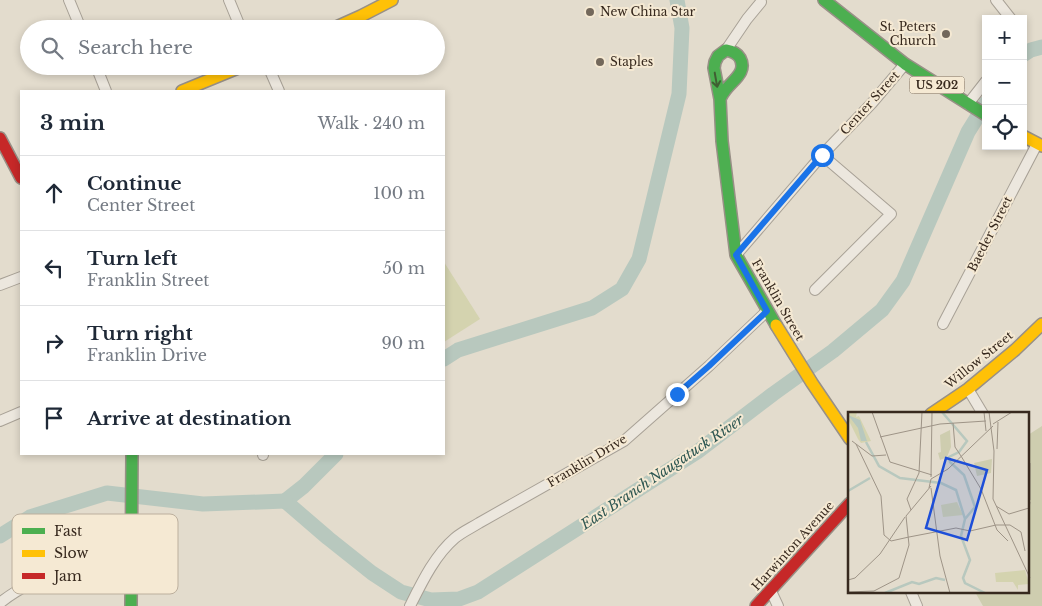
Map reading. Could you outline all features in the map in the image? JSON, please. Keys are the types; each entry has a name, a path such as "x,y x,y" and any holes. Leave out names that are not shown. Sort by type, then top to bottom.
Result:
{"main road":[{"path":"352,20 392,0"},
{"name":"US 202","path":"824,0 905,64 982,113"},
{"path":"720,99 724,91 741,72 742,66 737,54 726,50"},
{"name":"Franklin Street","path":"726,50 718,56 714,62 714,68 720,99 722,141 736,255 767,311 812,384 848,436"},
{"path":"184,90 221,75"},
{"path":"0,138 18,161 0,168"},
{"path":"1027,138 1040,145"},
{"name":"Willow Street","path":"934,412 968,389 1040,330"},
{"path":"132,455 132,514"},
{"name":"Harwinton Avenue","path":"756,606 848,505"}],"street":[{"path":"69,0 77,20"},
{"path":"229,0 237,20"},
{"path":"996,0 1008,15"},
{"path":"726,50 746,19 761,2"},
{"name":"Center Street","path":"736,255 822,155 872,103 905,64"},
{"path":"100,75 106,90"},
{"path":"272,75 279,90"},
{"path":"969,105 982,87"},
{"name":"Baeder Street","path":"943,324 1040,145"},
{"path":"815,290 891,214 822,155"},
{"path":"0,285 20,277"},
{"name":"Franklin Drive","path":"410,606 425,577 443,551 456,537 624,441 709,366 767,311"},
{"path":"968,389 982,412"},
{"path":"0,421 20,412"},
{"path":"770,591 778,606"},
{"path":"912,594 917,606"}],"green space":[{"path":"445,264 480,319 445,341"},
{"path":"1042,426 1042,606 983,606 976,594 1030,594 1030,434"}],"waterway":[{"path":"445,358 458,350 592,308 622,289 639,259 679,94 682,28 677,0"},
{"name":"East Branch Naugatuck River","path":"1027,52 1042,47"},
{"name":"East Branch Naugatuck River","path":"285,501 372,573 401,592 431,600 459,599 478,592 697,452 833,351 882,310 903,281 968,132 985,105"},
{"path":"285,501 304,486 335,455"},
{"path":"40,514 107,493 203,504 285,501"},
{"path":"0,536 12,528"}],"traffic: fast":[{"path":"824,0 905,64 982,112"},
{"path":"720,99 742,68 739,56 734,52 726,50 718,56 714,68 720,99 722,141 736,255 776,325"},
{"path":"132,455 132,514"},
{"path":"131,594 131,606"}],"traffic: slow":[{"path":"352,20 392,0"},
{"path":"184,90 221,75"},
{"path":"1027,138 1042,146"},
{"path":"934,412 968,389 1015,350 1042,324"},
{"path":"776,325 848,436"}],"traffic: jam":[{"path":"0,138 20,176"},
{"path":"756,606 848,505"}],"place":[{"name":"New China Star","path":"590,12"},
{"name":"St. Peters Church","path":"946,34"},
{"name":"Staples","path":"600,62"}],"route":[{"path":"677,394 767,311 736,255 822,155"}]}
